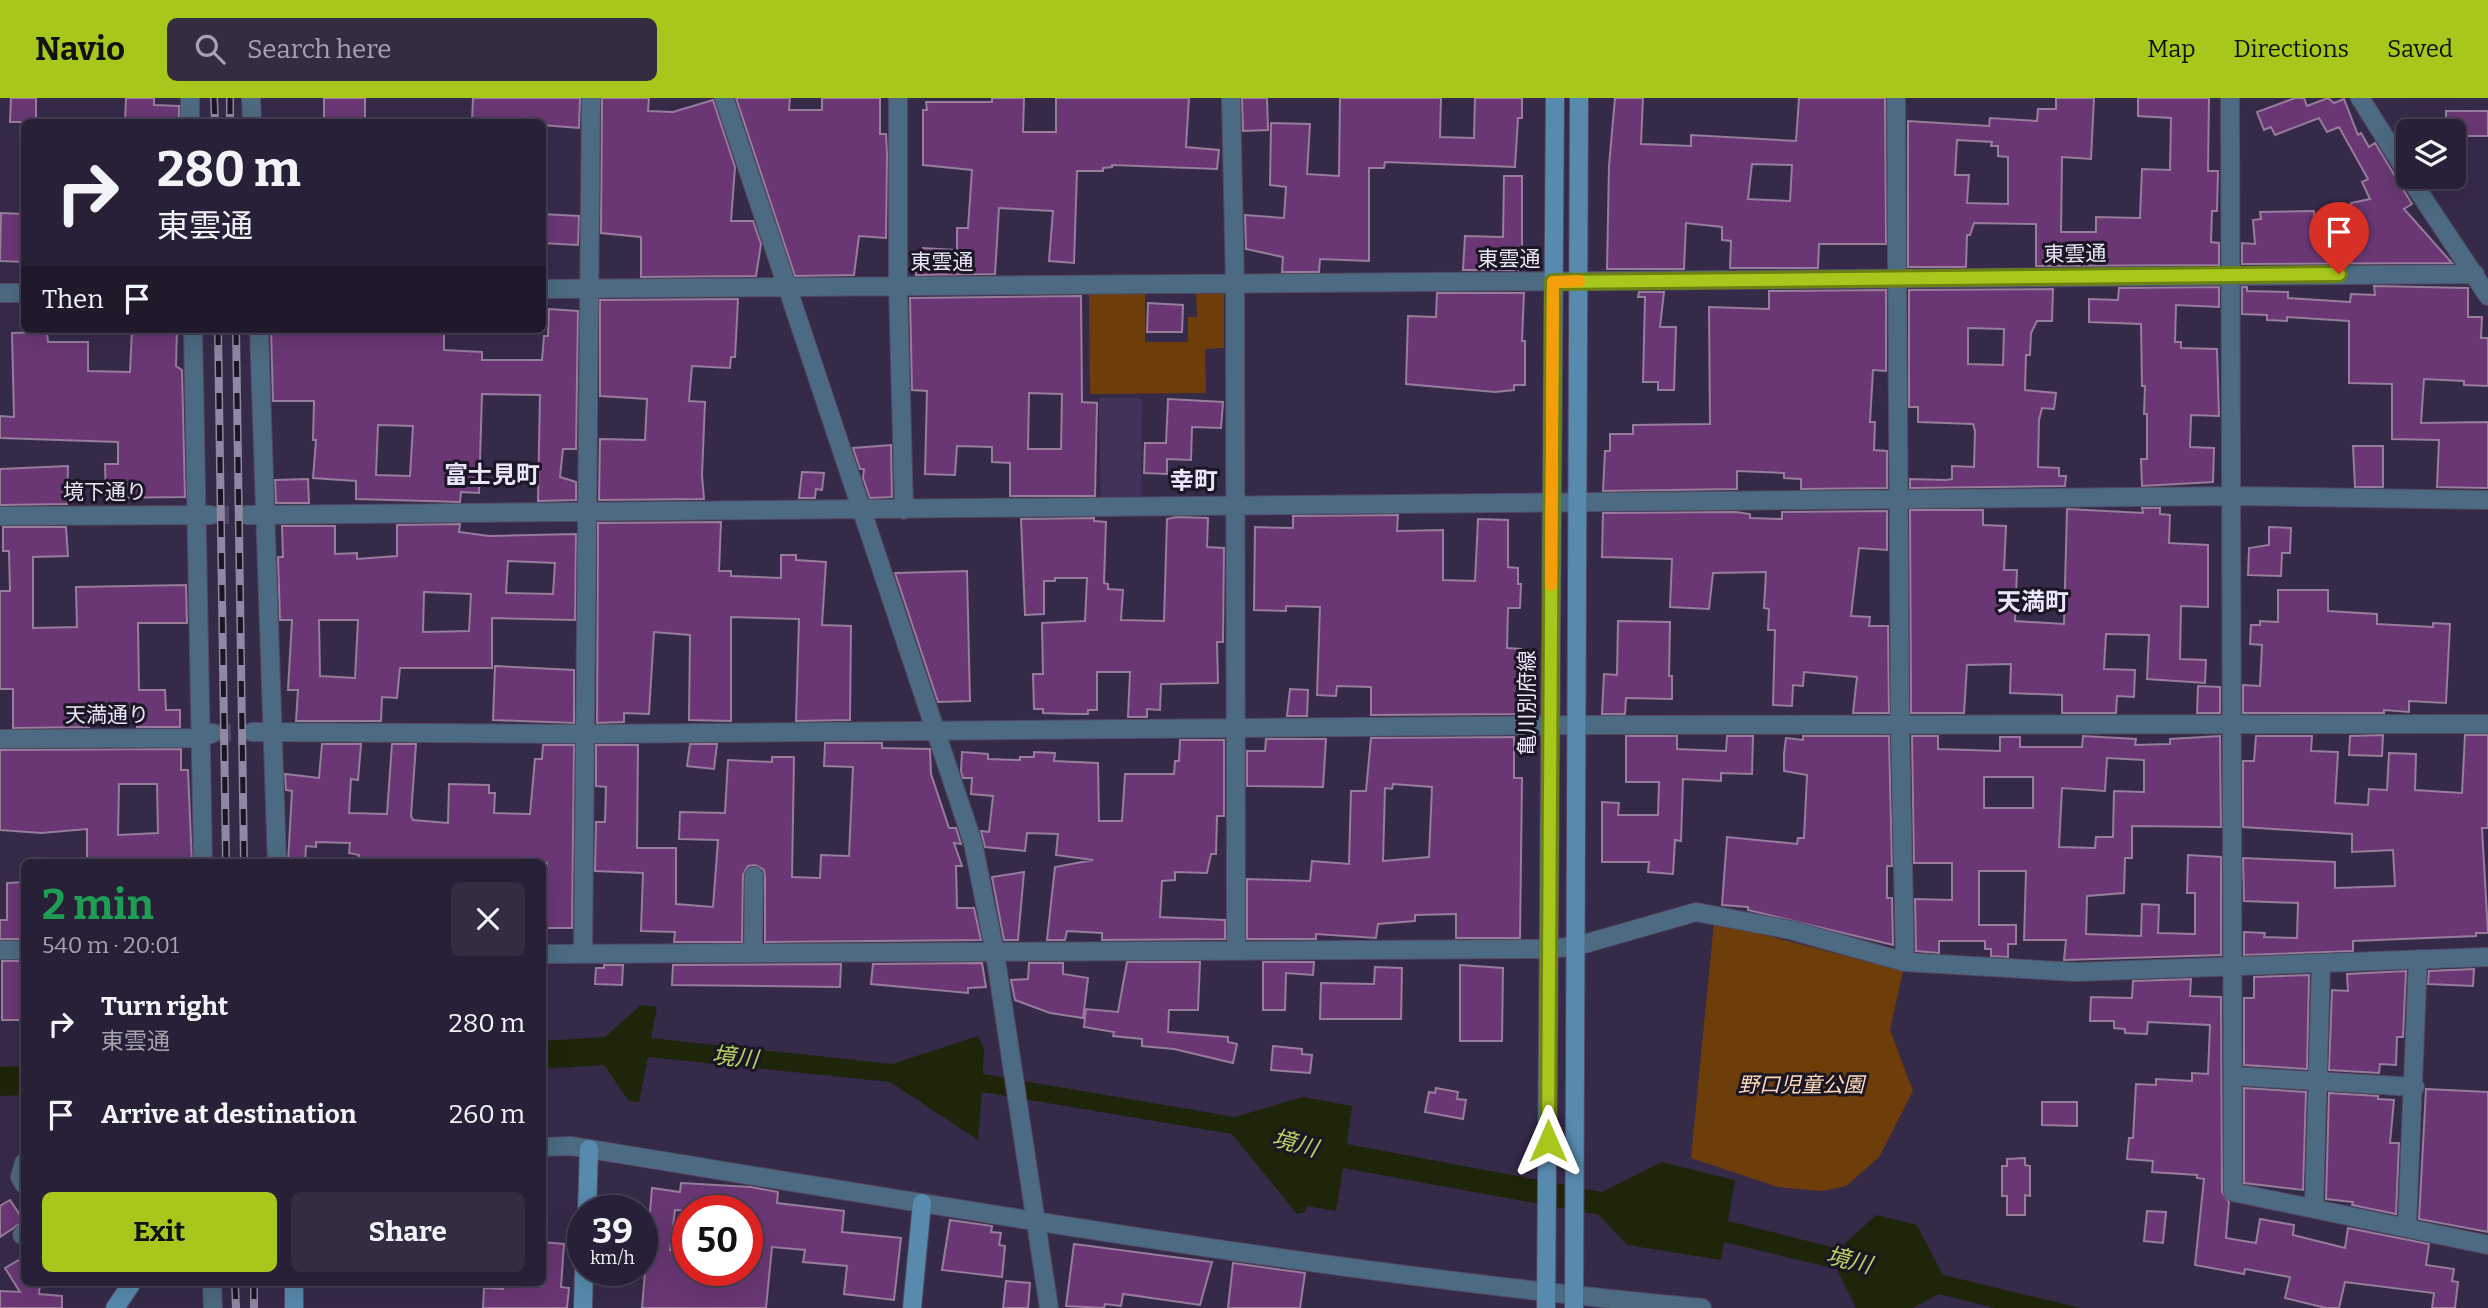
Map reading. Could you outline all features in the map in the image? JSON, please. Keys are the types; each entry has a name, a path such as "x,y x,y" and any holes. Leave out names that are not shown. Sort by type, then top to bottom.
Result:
{"main road":[{"name":"亀川別府線","path":"1546,1301 1555,98"},
{"path":"1574,1302 1579,98"},
{"path":"588,1195 589,1149"},
{"path":"912,1308 922,1203"},
{"path":"115,1308 130,1286"},
{"path":"294,1286 294,1308"},
{"path":"583,1308 584,1286"}],"street":[{"path":"190,98 190,119"},
{"path":"251,98 252,119"},
{"path":"583,953 591,98"},
{"path":"723,98 973,843 995,953 999,997 1049,1308"},
{"path":"898,98 898,285 904,509"},
{"path":"1231,98 1235,284 1233,729 1236,951"},
{"path":"1896,98 1900,725 1905,961"},
{"path":"2230,98 2234,724 2233,1192 2407,1226 2488,1245"},
{"path":"2360,98 2396,155"},
{"path":"2418,189 2488,296"},
{"name":"東雲通","path":"546,289 2475,274"},
{"path":"0,293 21,293"},
{"path":"193,333 204,514 207,735 203,859"},
{"path":"259,333 256,515 272,732 276,859"},
{"path":"256,515 2233,496 2488,500"},
{"name":"境下通り","path":"0,516 204,514"},
{"path":"251,732 587,734 936,729 2488,724"},
{"name":"天満通り","path":"0,739 207,735"},
{"path":"753,954 754,876"},
{"path":"546,954 1549,949 1577,946 1696,912 1791,930 1905,961 2076,972 2488,957"},
{"path":"0,950 21,950"},
{"path":"2407,1226 2415,1087 2418,959"},
{"path":"2314,1208 2321,963"},
{"path":"2233,1076 2415,1087"},
{"path":"546,1147 589,1149 1546,1301 1702,1308"},
{"path":"212,1286 213,1308"}],"shaded area":[{"path":"1099,398 1142,398 1141,500 1101,500"}],"green space":[{"path":"1196,292 1224,292 1224,348 1205,349 1206,393 1090,394 1089,293 1145,293 1145,342 1188,342 1188,317 1197,317"},
{"name":"野口児童公園","path":"1714,922 1903,971 1890,1030 1913,1091 1879,1157 1846,1186 1822,1191 1778,1187 1691,1158"}],"water":[{"name":"境川","path":"641,1005 657,1007 651,1038 892,1064 978,1036 984,1049 983,1074 1235,1117 1303,1097 1352,1106 1347,1144 1602,1192 1662,1162 1735,1180 1728,1221 1839,1249 1876,1215 1917,1225 1943,1275 2081,1308 1994,1308 1939,1294 1913,1308 1856,1308 1837,1269 1724,1242 1721,1260 1627,1245 1599,1215 1343,1168 1336,1211 1307,1206 1305,1212 1297,1214 1232,1134 982,1092 978,1140 890,1082 648,1057 639,1102 629,1101 604,1065 546,1069 546,1041 605,1037"},
{"path":"21,1066 21,1095 0,1096 0,1067"}],"building":[{"path":"11,98 36,98 36,119 10,122"},
{"path":"126,98 154,98 154,105 179,106 179,119 125,119"},
{"path":"324,98 365,98 365,119 324,119"},
{"path":"473,98 580,98 579,128 546,125 546,119 472,119"},
{"path":"602,98 649,98 648,111 673,112 713,100 735,167 731,221 753,221 761,244 756,276 641,277 641,237 601,233"},
{"path":"736,98 790,98 789,110 822,110 822,98 880,98 880,134 886,134 887,155 886,238 859,236 854,275 795,276"},
{"path":"992,98 1024,98 1023,132 1056,132 1056,98 1189,98 1186,147 1219,150 1217,169 1112,165 1103,168 1103,171 1077,171 1074,263 1049,261 1053,211 999,208 995,274 916,275 917,253 923,253 923,248 957,250 957,228 968,228 972,170 923,165 923,110 927,110 926,102 992,102"},
{"path":"1242,98 1267,98 1268,130 1243,131"},
{"path":"1340,98 1441,98 1440,137 1474,138 1475,98 1522,98 1515,167 1385,162 1384,168 1369,168 1369,261 1320,259 1319,272 1282,272 1283,257 1246,249 1245,215 1284,218 1286,187 1270,185 1271,123 1310,124 1307,174 1339,176"},
{"path":"1615,98 1643,98 1641,144 1691,146 1691,135 1796,141 1799,98 1885,98 1886,244 1819,244 1818,268 1730,268 1731,241 1722,240 1722,227 1686,223 1684,269 1607,269 1609,166","holes":["1752,164 1792,165 1790,201 1748,199"]},
{"path":"2056,98 2094,98 2091,159 2062,157 2061,232 2096,232 2096,217 2140,218 2142,169 2170,170 2171,118 2138,116 2138,98 2209,98 2208,171 2218,171 2217,211 2212,211 2211,242 2219,243 2219,265 2036,266 2036,224 1974,223 1970,235 1967,235 1966,267 1908,267 1908,121 1989,126 1990,118 2037,121 2038,109 2056,109","holes":["1957,140 1992,142 1991,146 1998,146 1998,156 2008,157 2008,204 1967,203 1969,175 1955,175"]},
{"path":"2295,98 2304,98 2307,106 2328,98 2334,103 2344,99 2358,135 2361,133 2369,147 2375,143 2396,178 2396,189 2403,189 2412,204 2404,209 2452,263 2242,264 2242,243 2255,244 2253,220 2261,219 2260,212 2314,211 2316,243 2356,239 2351,203 2370,199 2362,182 2368,179 2339,127 2327,132 2319,118 2275,135 2271,127 2264,130 2257,112"},
{"path":"2446,111 2488,111 2488,136 2466,136 2466,119 2446,119"},
{"path":"1504,176 1522,176 1522,270 1463,270 1465,236 1503,237"},
{"path":"1,213 21,214 21,262 0,261"},
{"path":"546,214 579,216 578,245 546,243"},
{"path":"2374,286 2468,288 2468,317 2482,317 2481,338 2488,338 2488,386 2464,385 2464,381 2424,379 2421,423 2488,422 2488,488 2437,487 2439,440 2392,439 2392,384 2349,383 2349,321 2287,317 2287,321 2267,320 2267,315 2242,314 2242,287 2247,287 2247,291 2288,292 2288,298 2350,302 2351,294 2375,295"},
{"path":"2219,287 2219,307 2176,305 2175,342 2181,342 2181,348 2217,349 2219,416 2191,415 2190,447 2214,448 2213,482 2142,486 2141,459 2147,459 2147,414 2144,414 2145,386 2142,386 2141,324 2089,322 2089,299 2118,300 2119,288"},
{"path":"2053,289 2052,321 2037,321 2031,333 2030,355 2026,355 2025,390 2056,393 2054,409 2042,408 2039,420 2038,467 2059,468 2059,476 2066,476 2065,486 1910,488 1910,479 1952,479 1952,466 1974,467 1975,431 1973,424 1918,422 1918,407 1909,407 1909,290","holes":["1968,328 2004,329 2003,365 1968,364"]},
{"path":"1886,290 1886,371 1873,370 1870,422 1875,422 1874,450 1887,451 1887,488 1801,489 1801,479 1784,478 1784,473 1737,471 1737,489 1603,491 1605,451 1610,451 1610,434 1633,434 1633,425 1710,424 1709,307 1769,309 1769,291"},
{"path":"1639,292 1664,292 1660,327 1676,327 1674,390 1658,390 1658,382 1643,382 1645,297 1638,297"},
{"path":"1437,293 1524,293 1522,341 1525,341 1525,385 1514,385 1514,390 1495,392 1406,384 1408,316 1436,317"},
{"path":"1081,296 1082,402 1097,403 1095,496 1010,496 1010,463 992,462 992,447 957,446 955,475 925,474 927,391 912,390 910,298","holes":["1029,393 1062,394 1061,449 1028,449"]},
{"path":"738,299 735,357 731,357 730,368 692,366 689,401 705,402 702,475 704,499 599,500 600,439 645,440 647,399 600,396 600,300"},
{"path":"1148,303 1183,305 1182,332 1147,332"},
{"path":"549,309 578,311 576,449 563,449 560,477 576,482 576,500 538,501 540,395 482,394 479,493 461,492 460,502 356,499 356,481 313,478 316,440 313,440 314,401 273,401 271,333 444,333 444,350 482,352 482,360 542,360 544,336 548,336","holes":["378,425 413,426 410,476 376,475"]},
{"path":"12,333 47,333 48,342 88,342 88,371 130,372 132,333 177,333 176,366 182,370 185,497 106,498 105,464 118,464 118,442 0,438 0,416 14,417"},
{"path":"1168,399 1223,402 1221,428 1192,427 1191,460 1167,459 1167,474 1144,473 1145,443 1166,443"},
{"path":"891,445 892,497 870,498 863,478 864,469 860,469 853,448"},
{"path":"2353,446 2383,446 2383,487 2355,487"},
{"path":"68,466 67,504 0,505 0,469"},
{"path":"802,472 824,473 822,490 816,489 815,498 799,498"},
{"path":"308,479 309,503 276,503 275,480"},
{"path":"2142,508 2160,508 2160,514 2170,515 2169,543 2208,545 2208,607 2181,606 2180,659 2206,660 2205,683 2147,679 2149,635 2106,634 2104,669 2135,670 2134,697 2117,696 2116,713 2062,713 2062,695 2010,693 2011,664 1967,665 1964,713 1911,713 1910,510 1983,510 1983,525 2006,526 2004,570 2017,570 2015,621 2064,624 2067,509 2143,513"},
{"path":"1887,511 1887,550 1859,548 1851,616 1870,617 1869,626 1888,626 1889,713 1853,713 1857,677 1804,672 1803,686 1793,685 1792,706 1773,705 1775,630 1768,630 1769,609 1764,608 1766,572 1713,573 1709,609 1670,607 1672,559 1602,557 1603,513 1736,512 1750,514 1750,518 1782,519 1782,512"},
{"path":"1398,515 1397,531 1443,530 1443,580 1475,581 1478,519 1508,520 1508,567 1518,568 1518,584 1521,584 1520,608 1508,608 1507,648 1521,649 1520,714 1371,715 1371,687 1337,686 1336,696 1317,695 1320,607 1286,606 1286,611 1254,610 1255,527 1293,528 1293,516"},
{"path":"1094,518 1094,521 1106,522 1104,583 1108,584 1108,589 1123,590 1121,620 1164,621 1167,519 1208,518 1207,547 1224,548 1223,642 1217,642 1218,683 1161,684 1160,710 1147,709 1147,717 1128,717 1130,672 1097,672 1097,710 1088,710 1088,714 1072,714 1043,713 1043,709 1034,709 1033,674 1043,674 1042,623 1085,621 1087,578 1055,578 1055,581 1044,581 1044,614 1025,615 1021,519"},
{"path":"721,522 719,571 731,571 731,576 781,578 781,555 796,555 796,560 826,562 822,625 851,626 850,720 796,721 799,619 731,617 731,721 689,720 690,635 654,632 649,714 624,713 624,722 597,723 598,523"},
{"path":"460,524 459,532 489,536 576,534 575,620 492,618 492,668 400,668 397,698 382,697 381,721 296,721 298,690 288,690 292,620 280,620 278,557 283,557 282,526 335,526 335,554 357,553 357,559 397,556 397,525","holes":["508,561 555,563 553,594 506,593","424,592 471,594 469,631 423,632","319,620 358,620 355,678 320,676"]},
{"path":"3,527 66,527 68,556 33,557 33,628 77,627 76,587 186,585 187,623 138,623 139,690 165,690 166,710 180,710 180,727 137,727 137,713 89,714 89,727 13,728 13,689 0,689 0,591 10,591 9,551 3,551"},
{"path":"2269,527 2291,528 2290,553 2282,553 2281,576 2248,575 2249,548 2269,545"},
{"path":"967,571 970,701 938,702 895,573"},
{"path":"2278,590 2328,590 2328,611 2377,614 2377,624 2433,627 2433,623 2450,624 2446,703 2409,701 2409,712 2384,710 2384,713 2243,713 2243,685 2260,686 2262,645 2250,644 2251,625 2260,625 2260,621 2278,622"},
{"path":"1618,621 1670,622 1669,676 1672,676 1672,699 1626,698 1625,714 1602,714 1604,674 1617,675"},
{"path":"495,666 574,670 574,723 493,720"},
{"path":"2198,686 2220,687 2220,713 2197,713"},
{"path":"1290,689 1308,690 1307,716 1287,716"},
{"path":"2383,735 2382,756 2349,755 2350,736"},
{"path":"2465,735 2488,735 2488,828 2482,828 2488,933 2476,933 2476,936 2353,941 2353,951 2244,955 2244,932 2265,933 2264,937 2297,938 2298,903 2244,901 2243,858 2335,862 2335,888 2395,886 2393,850 2352,852 2352,834 2243,827 2243,761 2254,761 2256,736 2312,736 2311,751 2338,752 2335,803 2368,805 2369,789 2387,790 2389,753 2416,754 2415,790 2462,793"},
{"path":"1626,736 1677,736 1677,749 1726,751 1727,736 1753,736 1752,774 1721,773 1721,781 1683,779 1681,841 1675,840 1673,874 1648,872 1649,862 1602,862 1602,802 1619,803 1618,815 1658,815 1659,782 1626,782"},
{"path":"1803,736 1889,736 1892,866 1887,866 1887,898 1892,898 1893,945 1748,910 1748,907 1722,905 1727,837 1797,844 1798,838 1804,838 1807,775 1784,771 1786,738 1803,740"},
{"path":"1912,736 1938,736 1938,749 2000,751 2000,737 2020,737 2020,747 2082,747 2083,736 2136,739 2135,745 2170,744 2170,739 2220,736 2221,827 2132,826 2132,858 2125,858 2124,893 2087,896 2086,934 2141,936 2142,904 2159,905 2158,933 2195,934 2195,893 2187,893 2188,855 2221,857 2221,955 2064,960 2066,940 2024,940 2026,871 1979,871 1979,925 2016,925 2016,944 2008,944 2008,957 1991,956 1991,949 1985,949 1985,941 1939,941 1939,953 1916,951 1915,899 1952,900 1952,863 1914,863","holes":["2107,758 2144,760 2144,792 2114,791 2113,837 2096,837 2095,848 2059,847 2062,788 2105,791","1984,777 2033,777 2033,808 1984,808"]},
{"path":"1514,737 1514,778 1522,778 1520,938 1456,938 1456,914 1415,915 1415,921 1378,924 1376,938 1316,934 1316,939 1247,939 1247,879 1310,881 1312,861 1349,864 1351,791 1366,791 1371,738","holes":["1393,784 1432,787 1429,857 1383,861 1385,788 1392,789"]},
{"path":"1266,739 1326,739 1323,787 1247,786 1247,751 1265,751"},
{"path":"1180,740 1224,740 1224,816 1217,816 1216,854 1211,854 1207,873 1175,872 1175,880 1162,881 1160,917 1225,920 1225,939 1102,940 1102,933 1067,931 1065,940 1047,940 1055,867 1093,860 1056,855 1058,834 1027,833 1025,851 985,847 981,831 989,832 993,796 971,794 972,778 963,778 961,771 962,752 988,754 988,759 1020,760 1020,757 1034,757 1034,752 1055,753 1054,761 1098,763 1099,821 1122,821 1125,774 1174,774 1175,761 1179,761"},
{"path":"825,743 882,743 882,748 930,749 931,774 949,828 956,828 961,844 954,843 962,866 956,866 957,908 974,908 981,940 765,942 765,876 764,870 755,865 748,866 743,875 742,942 674,942 675,932 641,931 643,873 595,871 596,822 605,822 606,787 596,786 596,745 638,745 637,848 676,848 676,904 713,907 718,840 679,839 680,812 725,813 728,760 772,762 772,757 794,757 792,877 820,878 821,855 849,856 853,767 824,766"},
{"path":"322,744 361,744 358,780 351,779 349,813 387,814 392,744 416,744 411,816 413,820 448,823 449,784 489,785 489,793 495,793 494,813 530,814 535,759 542,759 543,745 574,745 572,928 546,928 546,859 358,859 359,855 349,853 350,843 316,842 316,847 306,846 305,859 288,859 292,791 286,790 285,774 319,778"},
{"path":"690,744 717,744 714,769 687,766"},
{"path":"181,749 181,770 188,770 192,859 87,859 87,829 41,833 0,830 0,750","holes":["119,784 157,784 158,833 118,835"]},
{"path":"1024,872 1018,940 1004,940 992,877"},
{"path":"21,882 21,939 0,939 0,920 7,920 7,883"},
{"path":"2,961 21,961 21,1020 2,1020"},
{"path":"1127,962 1200,962 1198,1010 1169,1010 1168,1032 1228,1037 1228,1042 1237,1044 1233,1063 1174,1049 1142,1046 1142,1039 1113,1036 1114,1032 1084,1027 1086,1009 1118,1012"},
{"path":"1263,962 1314,962 1313,975 1286,973 1285,1010 1263,1010"},
{"path":"982,963 986,987 968,988 968,993 871,984 873,964"},
{"path":"1029,963 1063,963 1063,974 1088,978 1083,1018 1050,1013 1015,1000 1011,980 1028,979"},
{"path":"841,964 840,987 672,985 673,965"},
{"path":"604,965 623,965 622,985 595,984 596,968 604,968"},
{"path":"1460,965 1503,968 1502,1041 1460,1041"},
{"path":"1375,967 1402,968 1401,1019 1320,1019 1321,983 1374,984"},
{"path":"2474,969 2473,986 2428,984 2429,971"},
{"path":"2406,971 2403,1037 2397,1037 2396,1065 2380,1064 2379,1073 2329,1070 2332,990 2348,991 2347,974"},
{"path":"2309,975 2307,1069 2244,1065 2244,998 2254,998 2254,977"},
{"path":"2191,979 2190,996 2221,997 2222,1192 2229,1202 2226,1238 2256,1243 2260,1219 2294,1225 2293,1235 2345,1248 2348,1228 2429,1244 2426,1265 2454,1269 2452,1281 2458,1282 2455,1308 2432,1308 2434,1293 2345,1282 2339,1308 2326,1308 2285,1298 2290,1277 2245,1269 2244,1274 2195,1265 2204,1179 2197,1178 2197,1175 2152,1172 2153,1161 2127,1159 2129,1138 2133,1138 2136,1084 2156,1085 2156,1079 2192,1081 2192,1073 2208,1074 2210,1025 2148,1022 2147,1034 2125,1033 2125,1029 2114,1028 2114,1021 2090,1021 2091,997 2132,998 2133,981"},
{"path":"1273,1046 1302,1049 1302,1054 1312,1055 1310,1073 1271,1070"},
{"path":"1436,1088 1458,1092 1457,1099 1466,1100 1463,1119 1425,1112 1429,1092 1435,1093"},
{"path":"2244,1088 2306,1092 2303,1190 2244,1183"},
{"path":"2426,1089 2488,1092 2488,1232 2419,1219"},
{"path":"2329,1093 2378,1096 2378,1099 2394,1100 2390,1143 2399,1143 2396,1214 2352,1205 2353,1202 2326,1199"},
{"path":"2042,1102 2077,1102 2077,1126 2042,1125"},
{"path":"2025,1158 2025,1165 2030,1166 2030,1196 2025,1195 2025,1215 2007,1215 2007,1196 2002,1196 2002,1166 2007,1166 2007,1159"},
{"path":"681,1183 751,1187 778,1192 777,1203 844,1211 842,1232 901,1238 894,1300 844,1294 847,1266 803,1262 805,1250 772,1247 766,1308 642,1308 644,1286 658,1286 658,1195 651,1195 652,1188 680,1192"},
{"path":"10,1200 21,1216 21,1223 0,1237 0,1206"},
{"path":"2147,1211 2166,1212 2163,1243 2144,1241"},
{"path":"950,1220 992,1226 991,1232 1001,1233 999,1245 1005,1246 1002,1277 942,1270"},
{"path":"546,1242 564,1244 561,1287 569,1288 567,1308 483,1308 484,1288 503,1289 503,1286 546,1286"},
{"path":"1074,1244 1212,1262 1200,1305 1123,1294 1121,1306 1066,1306"},
{"path":"21,1259 21,1286 40,1286 39,1294 62,1296 62,1308 0,1308 0,1291 20,1292 5,1268"},
{"path":"1233,1263 1305,1273 1300,1308 1228,1308"},
{"path":"1006,1281 1030,1283 1028,1308 1003,1308"}],"tunnel":[{"path":"211,515 247,515"},
{"path":"213,733 252,732"}],"railway":[{"path":"214,98 215,119"},
{"path":"230,98 230,119"},
{"path":"218,333 226,859"},
{"path":"236,333 244,859"},
{"path":"235,1286 236,1308"},
{"path":"254,1286 254,1308"}],"slow traffic":[{"path":"1551,585 1553,282 1579,281"}],"district":[{"name":"富士見町","path":"492,475"},
{"name":"幸町","path":"1194,481"},
{"name":"天満町","path":"2033,602"}],"route":[{"path":"1548,1141 1553,282 2339,274"}]}
